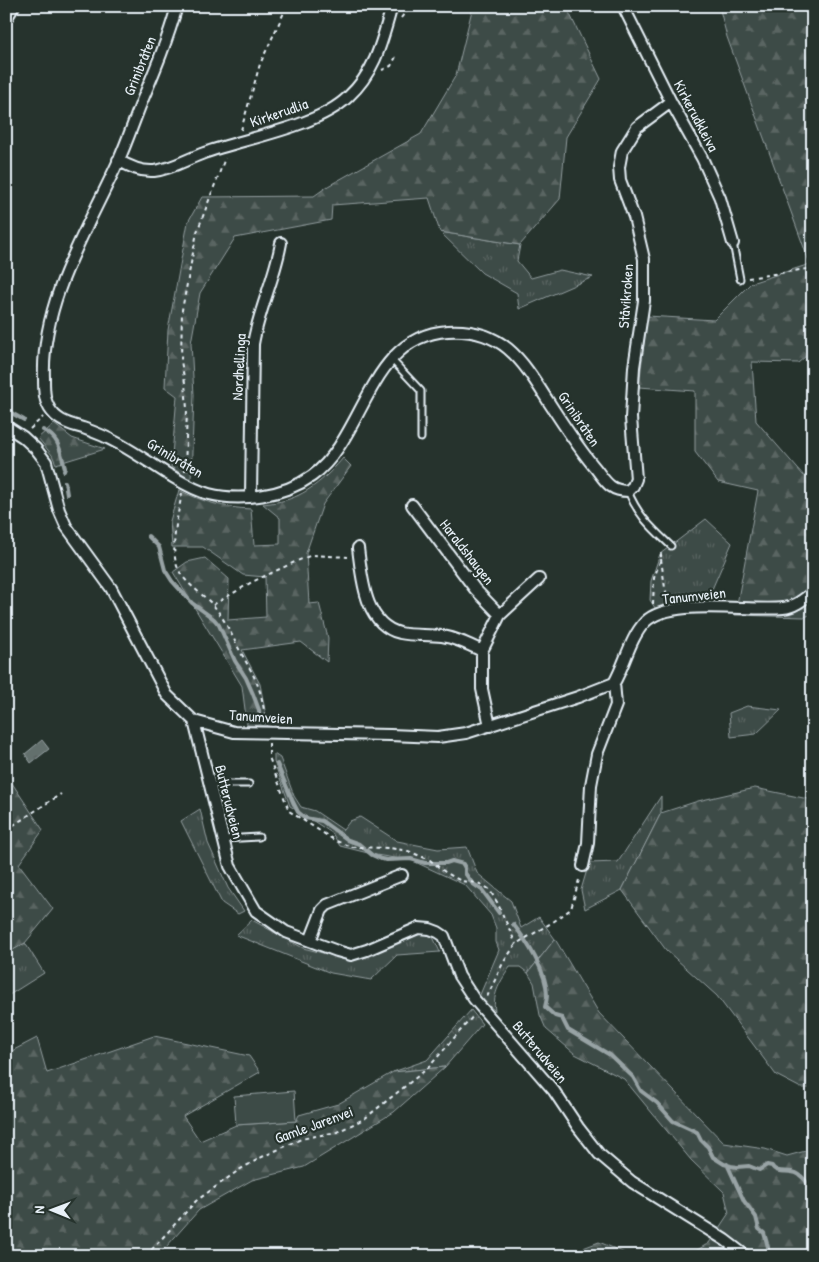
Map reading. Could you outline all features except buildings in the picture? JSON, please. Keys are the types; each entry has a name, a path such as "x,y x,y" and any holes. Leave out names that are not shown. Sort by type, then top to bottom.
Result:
{"street":[{"path":"6,19 14,6"},
{"name":"Grinibråten","path":"177,6 167,40 118,160 75,250 50,323 45,345 44,374 45,397 50,410 66,423 104,435 121,443 184,484 211,494 229,497 269,494 291,487 311,477 324,465 343,441 382,371 416,339 432,334 463,332 484,335 501,343 517,355 585,457 609,486 617,491 630,488"},
{"name":"Kirkerudlia","path":"118,160 137,169 151,171 165,169 203,153 307,121 331,110 347,98 369,73 379,49 392,6"},
{"name":"Kirkerudkleiva","path":"623,6 709,174 720,198 733,243"},
{"name":"Ståvikroken","path":"630,488 636,479 631,418 634,367 644,301 644,259 634,217 620,180 619,167 622,151 636,127 671,102"},
{"name":"Nordhellinga","path":"251,496 253,344 257,322 278,263 281,243"},
{"name":"Tanumveien","path":"8,429 22,437 36,449 46,462 59,510 66,526 111,588 167,695 194,721 234,732 438,737 466,733 490,726 614,683"},
{"name":"Haraldshaugen","path":"412,505 475,589 500,615"},
{"path":"359,553 367,599 378,621 399,633 443,636 482,651"},
{"path":"490,726 482,690 482,651 500,615 539,579"},
{"name":"Tanumveien","path":"583,866 588,843 590,785 598,754 616,705 614,683 643,624 658,614 672,610 718,606 783,608 795,605 813,592"},
{"name":"Butterudveien","path":"194,721 230,866 256,911 286,932 351,955 418,928 430,929 444,936 459,976 482,1007 554,1091 599,1154 632,1182 726,1240 746,1256"},
{"path":"310,942 322,910 327,905 402,875"}],"lane":[{"path":"733,243 740,279"},
{"path":"392,360 421,391 421,438"},
{"path":"630,488 634,506 671,546"},
{"path":"210,786 218,784 249,784"},
{"path":"222,839 259,837"}],"path":[{"path":"287,6 260,64 241,130 224,158 197,232 182,310 181,361 187,409 184,484 176,529 175,559 180,572 213,605 222,618 256,678 268,734 269,757 289,811 334,840 351,847 390,848 408,851 430,860 456,879 468,883 478,883 489,890 497,902 516,944"},
{"path":"369,73 377,73 391,66 397,55"},
{"path":"740,279 813,268"},
{"path":"22,437 50,410"},
{"path":"662,537 661,559 665,588 672,610"},
{"path":"213,605 252,582 312,555 359,553"},
{"path":"650,618 654,598 654,578 661,559"},
{"path":"6,830 61,794"},
{"name":"Gamle Jarenvei","path":"146,1256 196,1201 239,1170 301,1139 337,1132 364,1119 428,1068 482,1007 503,963 516,944 571,909 583,866"}],"green space":[{"path":"473,6 566,6 601,79 566,137 560,199 520,245 440,232 429,198 332,205 331,220 235,238 200,293 191,343 194,395 191,480 171,467 177,396 165,387 168,330 188,222 202,197 314,196 328,186 421,134 456,75"},
{"path":"719,6 813,6 813,350 798,363 752,362 756,421 804,476 813,475 813,614 804,617 735,615 758,491 718,482 695,452 695,391 639,387 647,316 714,320 751,283 810,264 727,37"},
{"path":"440,232 520,245 517,261 531,278 560,270 593,277 519,309 517,293 482,273"},
{"path":"54,424 72,438 105,449 56,464 52,455 38,438"},
{"path":"343,458 351,466 323,504 306,553 309,604 319,603 328,638 327,662 301,642 242,650 260,684 268,726 247,725 242,686 173,572 187,562 205,558 229,579 228,620 266,617 265,577 243,575 203,547 172,547 170,521 179,490 214,504 251,509 254,545 280,544 280,518 263,504 286,500 310,489 325,477"},
{"path":"706,519 732,543 706,603 672,610 655,608 650,600 651,581 660,554"},
{"path":"747,706 781,710 756,734 731,737 729,713"},
{"path":"274,754 280,758 294,796 301,807 315,811 343,830 350,821 360,817 397,841 438,849 467,847 477,873 511,901 521,928 539,917 555,939 528,973 520,967 510,967 496,993 495,1011 479,997 499,950 496,942 496,928 491,915 465,885 413,861 376,855 340,846 332,833 290,806 274,762"},
{"path":"6,774 43,830 19,864 53,909 25,943 6,954"},
{"path":"755,788 813,800 813,1088 801,1088 776,1075 717,996 666,950 622,890 661,813 698,801"},
{"path":"661,796 661,813 622,890 585,909 581,890 589,863 618,862"},
{"path":"200,809 208,843 228,888 244,911 238,914 222,903 181,821"},
{"path":"252,920 303,948 346,959 372,951 402,937 423,934 433,937 440,952 397,955 371,980 331,973 236,935"},
{"path":"555,939 599,1013 724,1143 765,1149 787,1156 813,1149 813,1256 562,1256 599,1242 625,1253 689,1255 709,1243 729,1213 724,1192 691,1160 624,1079 575,1054 546,1029 540,1015 534,983 528,973"},
{"path":"25,943 44,973 6,997 6,954"},
{"path":"471,1010 482,1024 445,1067 393,1072 427,1060"},
{"path":"154,1036 249,1056 260,1072 183,1116 200,1141 236,1125 296,1121 299,1115 338,1104 393,1072 445,1067 394,1112 304,1167 252,1180 199,1210 158,1256 6,1256 6,1054 37,1038 47,1073"},
{"path":"294,1091 296,1121 236,1125 234,1096"}],"water":[{"path":"42,740 49,749 31,763 25,754"}],"waterway":[{"path":"6,410 24,420"},
{"path":"43,430 49,433 56,441 65,468 64,471"},
{"path":"65,482 67,494"},
{"path":"148,536 159,547 165,570 172,581 192,603 219,625 235,661 246,678 253,694 259,710 260,722"},
{"path":"277,764 298,812 305,818 322,821 348,840 359,844 372,855 381,859 411,859 425,863 446,863 452,861 463,864 465,873 472,883 482,890 499,913"},
{"path":"513,924 530,948 544,977 547,996 545,1007 555,1016 562,1018 568,1030 610,1055 633,1077 641,1091 657,1103 673,1121 697,1132 713,1157 724,1164 737,1167 749,1166 759,1170 767,1165 772,1166 776,1170 800,1175 813,1188"},
{"path":"727,1164 744,1201 756,1217 759,1229 764,1233 768,1247 767,1256"}]}
